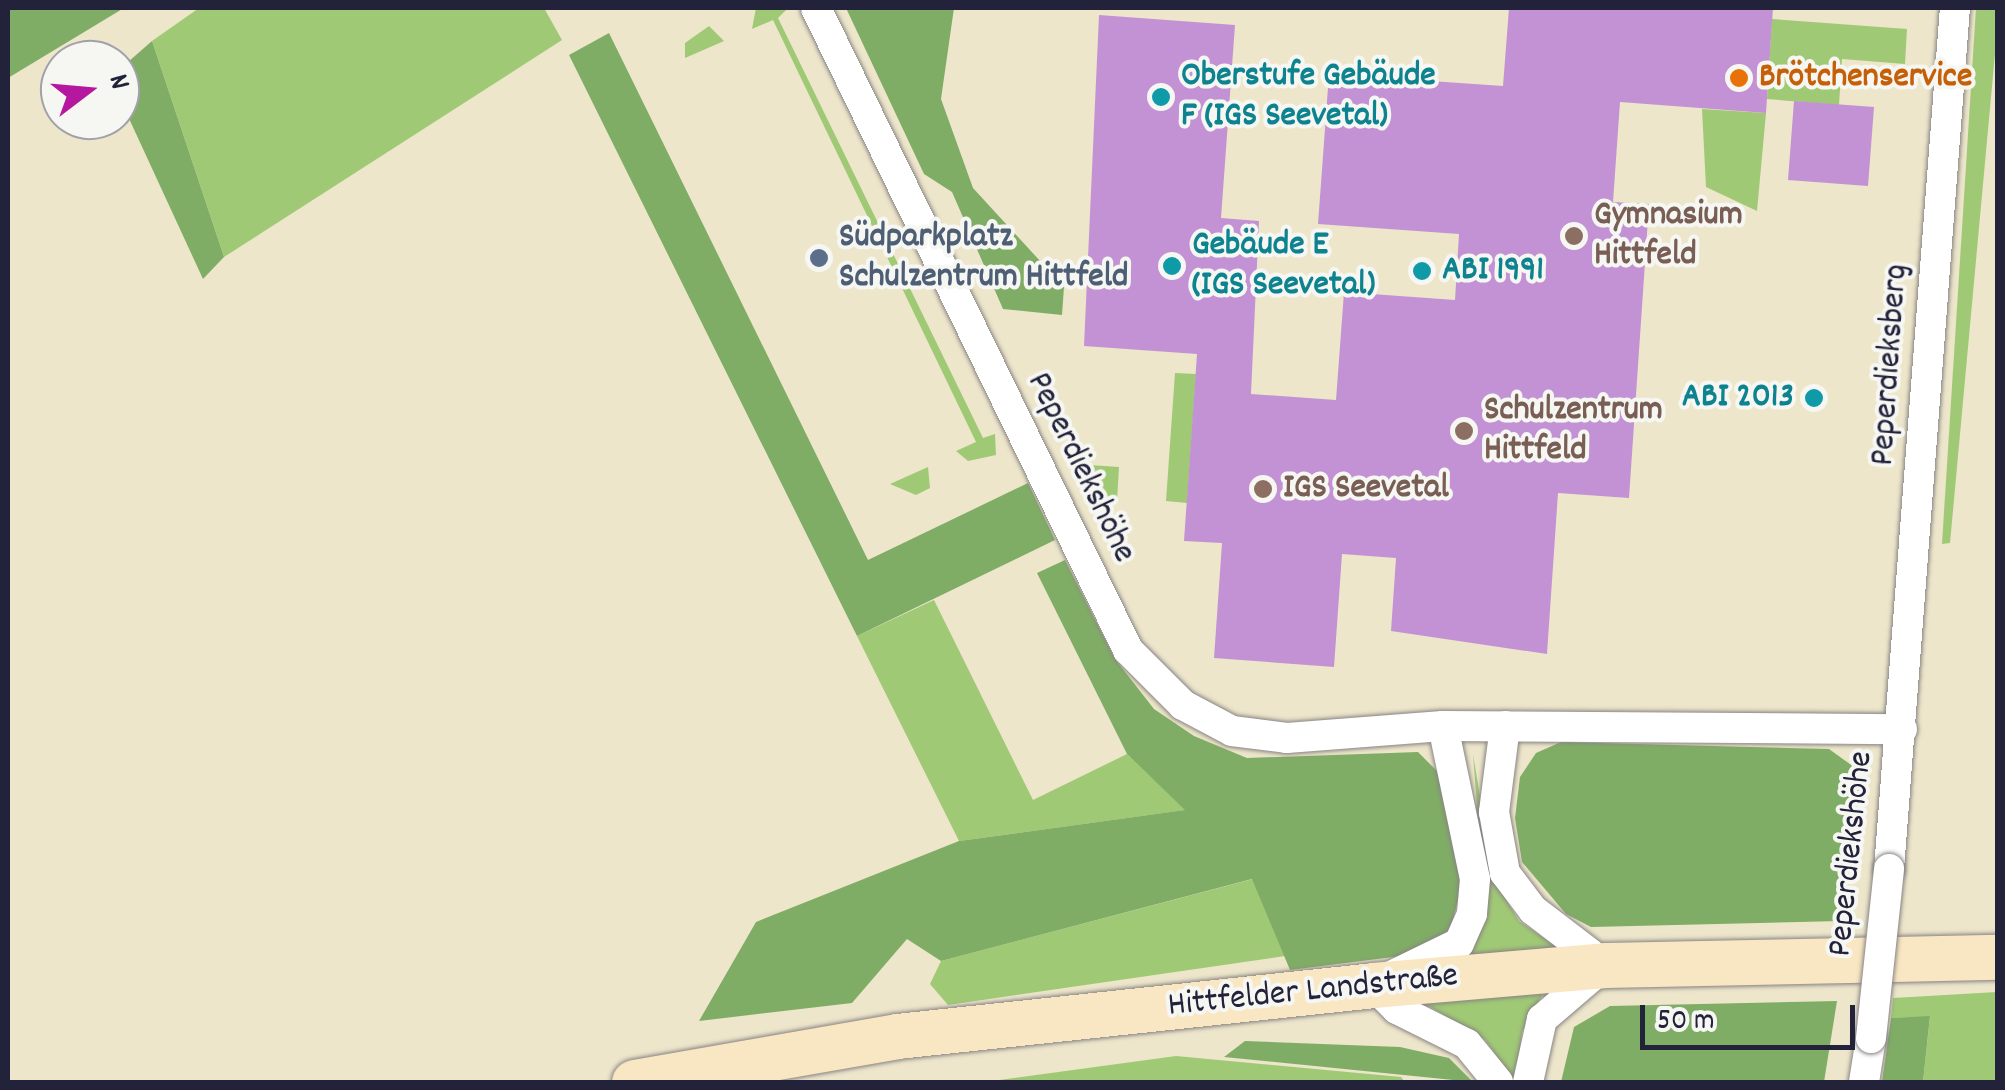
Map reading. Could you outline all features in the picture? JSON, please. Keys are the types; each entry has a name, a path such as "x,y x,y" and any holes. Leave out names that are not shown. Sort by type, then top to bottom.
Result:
{"main road":[{"name":"Hittfelder Landstraße","path":"634,1082 896,1036 1373,985 1605,966 1998,957"}],"street":[{"name":"Peperdiekshöhe","path":"816,8 1081,557 1155,682 1252,736 1443,726 1902,729 1864,1082"},
{"name":"Peperdieksberg","path":"1902,729 1955,8"},
{"path":"1443,726 1475,879 1472,914 1459,944 1373,985 1397,1009 1467,1044 1498,1082"},
{"path":"1505,726 1494,812 1505,873 1533,910 1605,966 1542,1019 1528,1082"}],"green space":[{"path":"8,8 124,8 71,40 40,40 40,59 8,78"},
{"path":"199,8 544,8 562,40 224,257 152,41"},
{"path":"756,8 788,8 778,18 983,438 995,434 996,455 968,461 956,451 976,442 773,20 752,29"},
{"path":"846,8 954,8 941,99 973,188 1064,287 1062,315 1003,309 952,192 924,174"},
{"path":"1976,8 1997,8 1997,32 1950,543 1942,544"},
{"path":"1772,19 1907,29 1905,64 1842,59 1839,105 1767,99"},
{"path":"709,26 724,41 685,58 685,43"},
{"path":"609,33 868,560 1028,483 1055,540 857,636 569,55"},
{"path":"152,41 224,257 203,279 139,140 140,52"},
{"path":"1702,109 1766,113 1757,211 1706,187"},
{"path":"1175,373 1196,374 1187,503 1166,501"},
{"path":"1089,465 1119,467 1117,501 1107,500"},
{"path":"928,467 930,488 916,495 890,484"},
{"path":"1065,560 1115,659 1154,709 1194,736 1247,758 1418,752 1438,772 1463,879 1449,937 1425,953 1290,970 1252,879 941,961 907,939 852,1003 699,1021 756,922 959,841 1185,810 1127,754 1037,573"},
{"path":"934,600 1033,800 1127,754 1186,810 959,841 857,636"},
{"path":"1561,742 1829,749 1854,767 1862,797 1841,921 1591,927 1566,914 1522,862 1515,818 1520,777 1536,753"},
{"path":"1473,754 1494,880 1519,921 1557,947 1462,956 1485,915"},
{"path":"1253,879 1285,956 948,1005 930,984 941,961"},
{"path":"1546,988 1522,1032 1516,1082 1485,1040 1419,1000"},
{"path":"1997,992 1997,1082 1923,1082 1930,1017 1891,1018 1893,998"},
{"path":"1837,1001 1824,1082 1561,1082 1574,1027 1610,1006"},
{"path":"1930,1016 1923,1082 1882,1082 1891,1018"},
{"path":"1245,1041 1400,1047 1449,1058 1473,1082 1224,1057"},
{"path":"1176,1056 1401,1077 1405,1082 984,1082"}],"building":[{"path":"1509,8 1773,8 1766,113 1620,102 1613,202 1649,204 1629,498 1558,493 1547,654 1391,631 1396,558 1342,554 1334,667 1214,658 1222,543 1184,541 1197,354 1084,346 1099,15 1235,25 1221,218 1259,221 1251,394 1336,400 1344,292 1455,300 1459,234 1318,224 1329,74 1503,86"},
{"path":"1794,101 1874,107 1868,186 1788,180"}],"place":[{"name":"Brötchenservice","path":"1739,78"},
{"name":"Oberstufe Gebäude F (IGS Seevetal)","path":"1161,97"},
{"name":"Gymnasium Hittfeld","path":"1574,236"},
{"name":"Südparkplatz Schulzentrum Hittfeld","path":"819,258"},
{"name":"Gebäude E (IGS Seevetal)","path":"1172,266"},
{"name":"ABI 1991","path":"1422,271"},
{"name":"ABI 2013","path":"1814,398"},
{"name":"Schulzentrum Hittfeld","path":"1464,431"},
{"name":"IGS Seevetal","path":"1263,489"}]}
